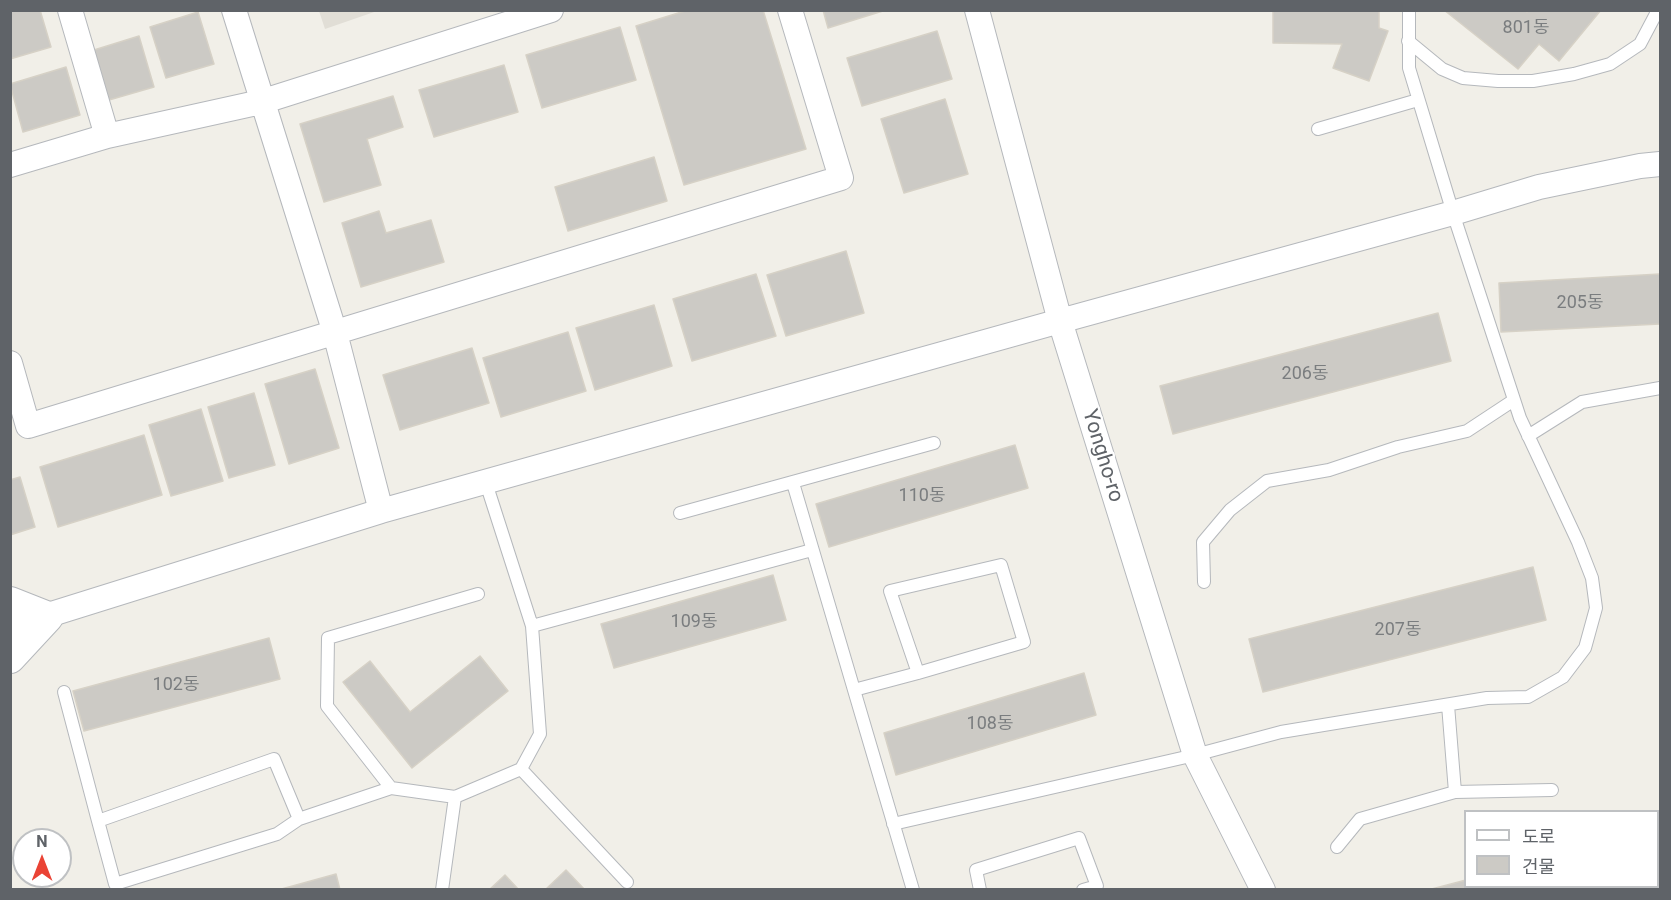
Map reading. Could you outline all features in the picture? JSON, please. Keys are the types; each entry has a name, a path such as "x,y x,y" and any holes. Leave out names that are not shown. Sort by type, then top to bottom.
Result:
{"street":[{"path":"70,10 107,136"},
{"path":"234,10 334,333 381,511"},
{"path":"10,165 107,136 261,102 551,10"},
{"path":"10,363 28,426 842,178 790,10"},
{"name":"Yongho-ro","path":"977,10 1060,321 1195,755 1263,890"},
{"path":"10,627 381,511 1453,213 1539,187 1660,164"},
{"path":"10,602 48,617"},
{"path":"10,658 48,617"}],"lane":[{"path":"893,824 1195,755 1281,732 1487,698 1528,697 1563,677 1585,648 1596,608 1592,578 1514,400 1453,213 1409,68 1408,10"},
{"path":"1408,41 1442,69 1462,78 1533,81 1574,74 1610,64 1640,44 1658,10"},
{"path":"1318,129 1418,100"},
{"path":"1528,436 1582,402 1660,388"},
{"path":"1204,582 1203,542 1230,510 1267,481 1329,470 1398,447 1467,431 1514,400"},
{"path":"680,513 934,443"},
{"path":"64,692 115,884 277,834 299,819 391,788 455,797 521,769 540,734 531,626 486,483"},
{"path":"793,483 913,890"},
{"path":"531,626 812,550"},
{"path":"854,690 918,674 1024,642 1001,565 890,591 918,674"},
{"path":"391,788 327,706 328,638 478,594"},
{"path":"1448,705 1455,792"},
{"path":"98,821 274,759 299,819"},
{"path":"521,769 627,882"},
{"path":"1337,847 1360,819 1455,792 1552,790"},
{"path":"442,890 455,797"},
{"path":"980,890 976,870 1080,838 1097,886 1083,890"}],"shaded area":[{"path":"319,10 377,11 325,29"}],"building":[{"path":"10,10 40,10 51,47 10,59"},
{"path":"688,10 763,10 806,149 684,185 636,26"},
{"path":"823,10 886,10 828,28"},
{"path":"1273,10 1379,10 1379,28 1388,31 1369,81 1333,68 1342,44 1273,43"},
{"path":"1444,10 1524,10 1527,12 1528,10 1601,10 1559,61 1539,44 1518,69"},
{"path":"198,12 214,64 166,78 150,27"},
{"path":"620,27 636,80 542,108 526,55"},
{"path":"937,31 952,79 862,106 847,58"},
{"path":"139,36 154,87 109,100 94,50"},
{"path":"504,65 518,112 434,137 419,90"},
{"path":"66,67 80,115 23,132 10,84"},
{"path":"393,96 403,127 367,139 381,185 324,202 300,124"},
{"path":"945,99 968,174 904,193 881,119"},
{"path":"654,157 667,201 568,231 555,187"},
{"path":"379,211 386,233 431,220 444,262 361,287 342,223"},
{"path":"846,251 864,313 786,336 767,275"},
{"path":"756,274 776,336 692,361 673,299"},
{"path":"1660,274 1660,324 1501,332 1499,283"},
{"path":"654,305 672,366 595,390 576,328"},
{"path":"1438,313 1451,361 1173,434 1160,386"},
{"path":"568,332 586,391 501,417 483,358"},
{"path":"472,348 489,403 400,430 383,375"},
{"path":"315,369 339,448 289,464 265,384"},
{"path":"254,393 275,465 229,478 208,407"},
{"path":"201,409 223,481 171,496 149,425"},
{"path":"144,435 162,495 58,527 40,467"},
{"path":"1015,445 1028,488 829,547 816,504"},
{"path":"20,477 35,527 10,535 10,480"},
{"path":"1533,567 1546,620 1263,692 1249,639"},
{"path":"773,575 786,620 614,668 601,624"},
{"path":"269,638 280,679 84,731 73,691"},
{"path":"480,656 508,691 412,768 343,682 370,661 410,712"},
{"path":"1084,673 1096,715 896,775 884,733"},
{"path":"566,870 585,890 545,890"},
{"path":"336,874 340,890 278,890"},
{"path":"505,875 519,890 489,890"},
{"path":"1464,881 1464,888 1546,888 1547,890 1428,890"}]}
